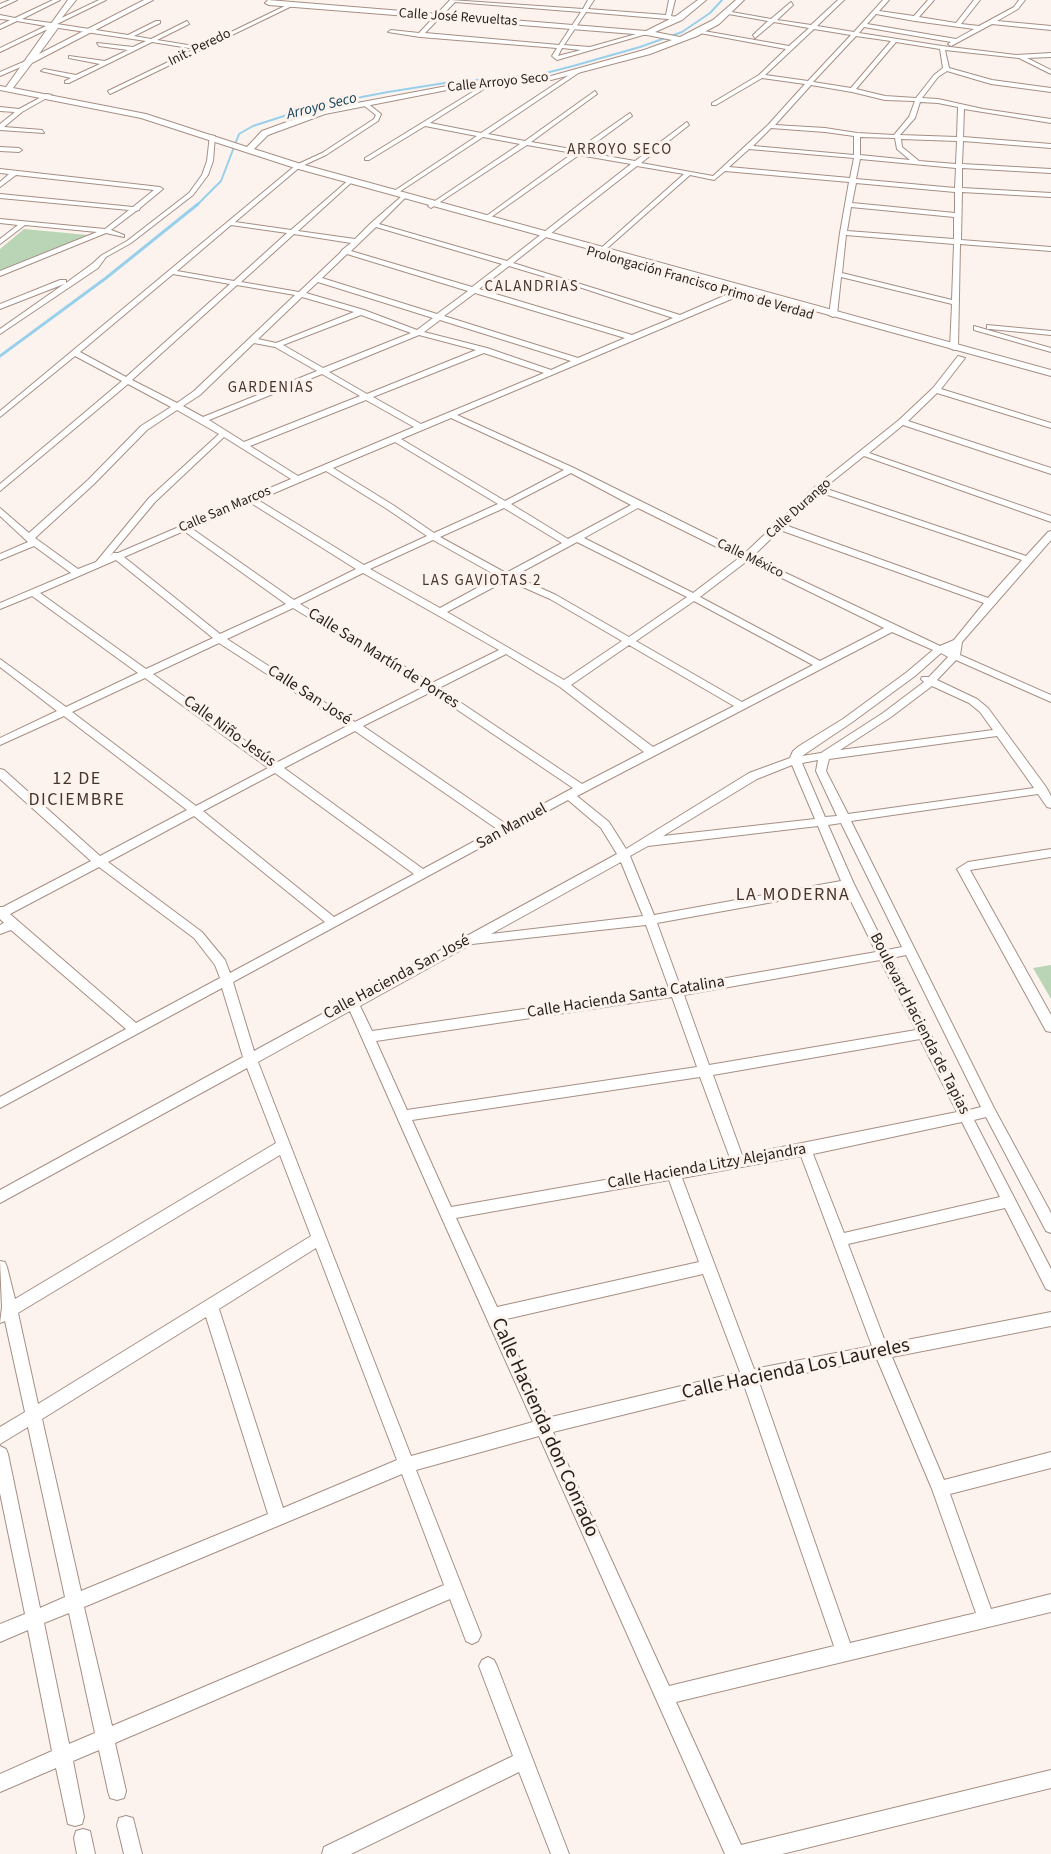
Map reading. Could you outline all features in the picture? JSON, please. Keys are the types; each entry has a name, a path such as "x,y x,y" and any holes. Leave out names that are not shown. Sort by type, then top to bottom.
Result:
{"street":[{"path":"0,6 14,0"},
{"path":"0,27 57,0"},
{"path":"52,25 61,17 72,0"},
{"path":"0,50 103,0"},
{"path":"0,75 149,0"},
{"path":"420,35 453,0 679,18"},
{"path":"561,46 591,0"},
{"path":"668,16 672,0"},
{"name":"Calle Arroyo Seco","path":"561,46 555,56 557,58 650,34 679,18 702,0"},
{"name":"Calle Arroyo Seco","path":"247,148 265,133 283,125 363,103 447,88 540,80 646,52 700,31 716,22 742,0"},
{"path":"714,104 762,76 841,0"},
{"path":"425,124 714,178 770,126 807,83 886,0"},
{"path":"915,19 931,0"},
{"path":"957,25 977,0"},
{"name":"Calle José Revueltas","path":"270,2 573,27 650,34 677,39"},
{"path":"1019,25 1022,15 1021,2"},
{"path":"942,48 992,22 1021,2"},
{"path":"755,36 791,4"},
{"name":"Init. Peredo","path":"110,92 291,5"},
{"path":"614,12 619,6"},
{"path":"874,12 979,28"},
{"path":"726,13 942,48 1018,57 1051,54"},
{"path":"0,17 199,48"},
{"path":"129,37 158,22"},
{"path":"992,22 1051,28"},
{"path":"67,82 187,23"},
{"path":"5,86 30,61 54,28 52,25"},
{"path":"862,26 957,41"},
{"path":"700,31 790,48"},
{"path":"391,32 593,49"},
{"path":"852,90 895,40"},
{"path":"99,44 134,49"},
{"path":"942,48 946,69"},
{"path":"71,57 105,63"},
{"path":"1018,57 1051,72"},
{"path":"944,61 964,73"},
{"path":"917,162 899,148 896,136 899,129 912,118 918,100 936,76 946,69 997,84 1051,91"},
{"path":"44,71 77,77"},
{"path":"0,557 32,540 144,428 197,393 373,224 399,195 481,134 578,71"},
{"path":"762,76 852,90 885,98 938,101 1051,121"},
{"path":"367,159 489,84"},
{"path":"0,332 95,266 104,256 129,242 191,194 205,175 216,138 143,116 5,86"},
{"path":"433,205 595,93"},
{"path":"0,128 20,111 49,95"},
{"path":"0,416 298,166 324,153 379,118 378,113 363,103"},
{"path":"954,348 961,106"},
{"path":"0,109 20,111"},
{"path":"487,218 630,115"},
{"path":"203,420 418,333 541,235 687,124"},
{"path":"770,126 857,135 960,139 1051,146"},
{"path":"0,128 42,132"},
{"path":"833,315 843,233 856,158 857,135"},
{"name":"Prolongación Francisco Primo de Verdad","path":"216,138 298,166 351,180 362,187 399,195 740,292 1051,373"},
{"path":"748,147 856,158 1051,171"},
{"path":"0,148 19,150"},
{"path":"885,159 899,148"},
{"path":"726,169 957,190 1051,195"},
{"path":"0,171 160,189 137,209 105,231 0,274"},
{"path":"0,185 14,173"},
{"path":"602,250 687,174"},
{"path":"0,488 126,381 351,180"},
{"path":"0,196 137,209"},
{"name":"Prolongación Francisco Primo de Verdad","path":"433,205 602,250 961,358 1051,382"},
{"path":"848,205 959,215"},
{"path":"0,221 105,231 122,236"},
{"path":"0,242 24,223"},
{"path":"230,223 354,242"},
{"path":"373,224 582,285 682,318"},
{"path":"843,233 1051,249"},
{"path":"344,251 633,338"},
{"path":"172,272 300,294 361,312 418,333 484,350 550,372"},
{"path":"839,274 956,303"},
{"path":"0,307 75,278"},
{"path":"316,279 577,360"},
{"name":"Calle San Marcos","path":"0,606 740,292"},
{"path":"277,345 361,312"},
{"path":"1051,333 977,328 1051,350"},
{"path":"253,341 277,345 421,428"},
{"path":"245,445 484,350"},
{"path":"75,353 203,420 296,479"},
{"name":"Calle Durango","path":"564,686 632,641 746,557 818,489 865,454 902,422 936,390 961,358"},
{"path":"936,390 1051,426"},
{"name":"Calle México","path":"451,415 571,470 639,506 892,628 1051,699"},
{"path":"902,422 1051,471"},
{"path":"98,564 152,500 224,433"},
{"path":"396,439 505,504 572,540 694,597 820,665"},
{"path":"865,454 1051,519"},
{"path":"325,467 432,536 508,577 553,597 740,705"},
{"path":"0,742 66,713 432,536 505,504 571,470"},
{"path":"818,489 1027,559"},
{"path":"251,499 363,569 506,650 564,686 652,752"},
{"path":"440,612 639,506"},
{"path":"1,513 32,540 77,573"},
{"path":"779,526 990,602"},
{"name":"Calle San Martín de Porres","path":"185,528 293,604 433,688 582,789"},
{"path":"939,649 957,642 1051,534"},
{"name":"Calle San José","path":"116,555 220,639 355,726 507,830"},
{"name":"Calle Niño Jesús","path":"33,592 423,875"},
{"name":"San Manuel","path":"0,1103 569,795 892,628"},
{"path":"955,656 957,642"},
{"name":"Calle Hacienda San José","path":"795,760 797,753 803,748 847,721 911,674 939,649"},
{"path":"134,1029 6,927 1,912 197,812 355,726 506,650"},
{"name":"Calle Hacienda San José","path":"0,1197 352,1002 624,855 753,777 795,760 824,756 887,715 931,681 955,656"},
{"path":"0,662 197,812 333,922"},
{"path":"911,674 974,701 984,710 1051,804"},
{"path":"824,756 1000,732"},
{"name":"Boulevard Hacienda de Tapias","path":"824,756 821,771 843,819 911,950 989,1111 1051,1227"},
{"name":"Boulevard Hacienda de Tapias","path":"795,760 848,884 1051,1284"},
{"path":"0,773 99,861 198,935 221,963 250,1059 472,1635"},
{"path":"642,843 843,819 1042,790"},
{"path":"569,795 605,825 624,855 738,1162"},
{"path":"1051,853 968,866 963,869 1051,1026"},
{"path":"465,941 650,920 848,884"},
{"name":"Calle Hacienda Santa Catalina","path":"368,1037 676,992 911,950"},
{"name":"Calle Hacienda don Conrado","path":"352,1002 735,1854"},
{"path":"403,1116 705,1071 923,1034"},
{"name":"Calle Hacienda Litzy Alejandra","path":"447,1214 805,1150 989,1111"},
{"path":"5,1313 285,1145"},
{"path":"805,1150 882,1352 940,1489 986,1618"},
{"path":"673,1173 749,1377 844,1652"},
{"path":"840,1240 1010,1201"},
{"path":"0,1436 320,1239"},
{"path":"493,1315 708,1266"},
{"path":"0,1267 5,1313 19,1347 117,1791"},
{"path":"210,1308 278,1518"},
{"name":"Calle Hacienda Los Laureles","path":"0,1633 405,1465 749,1377 1051,1319"},
{"path":"0,1454 75,1818"},
{"path":"940,1489 1051,1460"},
{"path":"0,1783 454,1589"},
{"path":"664,1696 1051,1603"},
{"path":"488,1666 561,1854"},
{"path":"339,1852 524,1760"},
{"path":"744,1854 1051,1779"},
{"path":"126,1826 133,1854"}],"green space":[{"path":"24,229 88,235 0,272 0,249"},
{"path":"1051,965 1051,999 1033,968"}],"waterway":[{"name":"Arroyo Seco","path":"198,204 221,181 239,134 253,126 315,106 388,92 451,82 538,75 573,66 640,47 682,32 710,13 722,0"},
{"name":"Arroyo Seco","path":"0,356 106,278 198,204"}],"district":[{"name":"ARROYO SECO","path":"620,151"},
{"name":"CALANDRIAS","path":"532,288"},
{"name":"GARDENIAS","path":"271,389"},
{"name":"LAS GAVIOTAS 2","path":"482,582"},
{"name":"12 DE DICIEMBRE","path":"77,790"},
{"name":"LA MODERNA","path":"793,896"}]}
